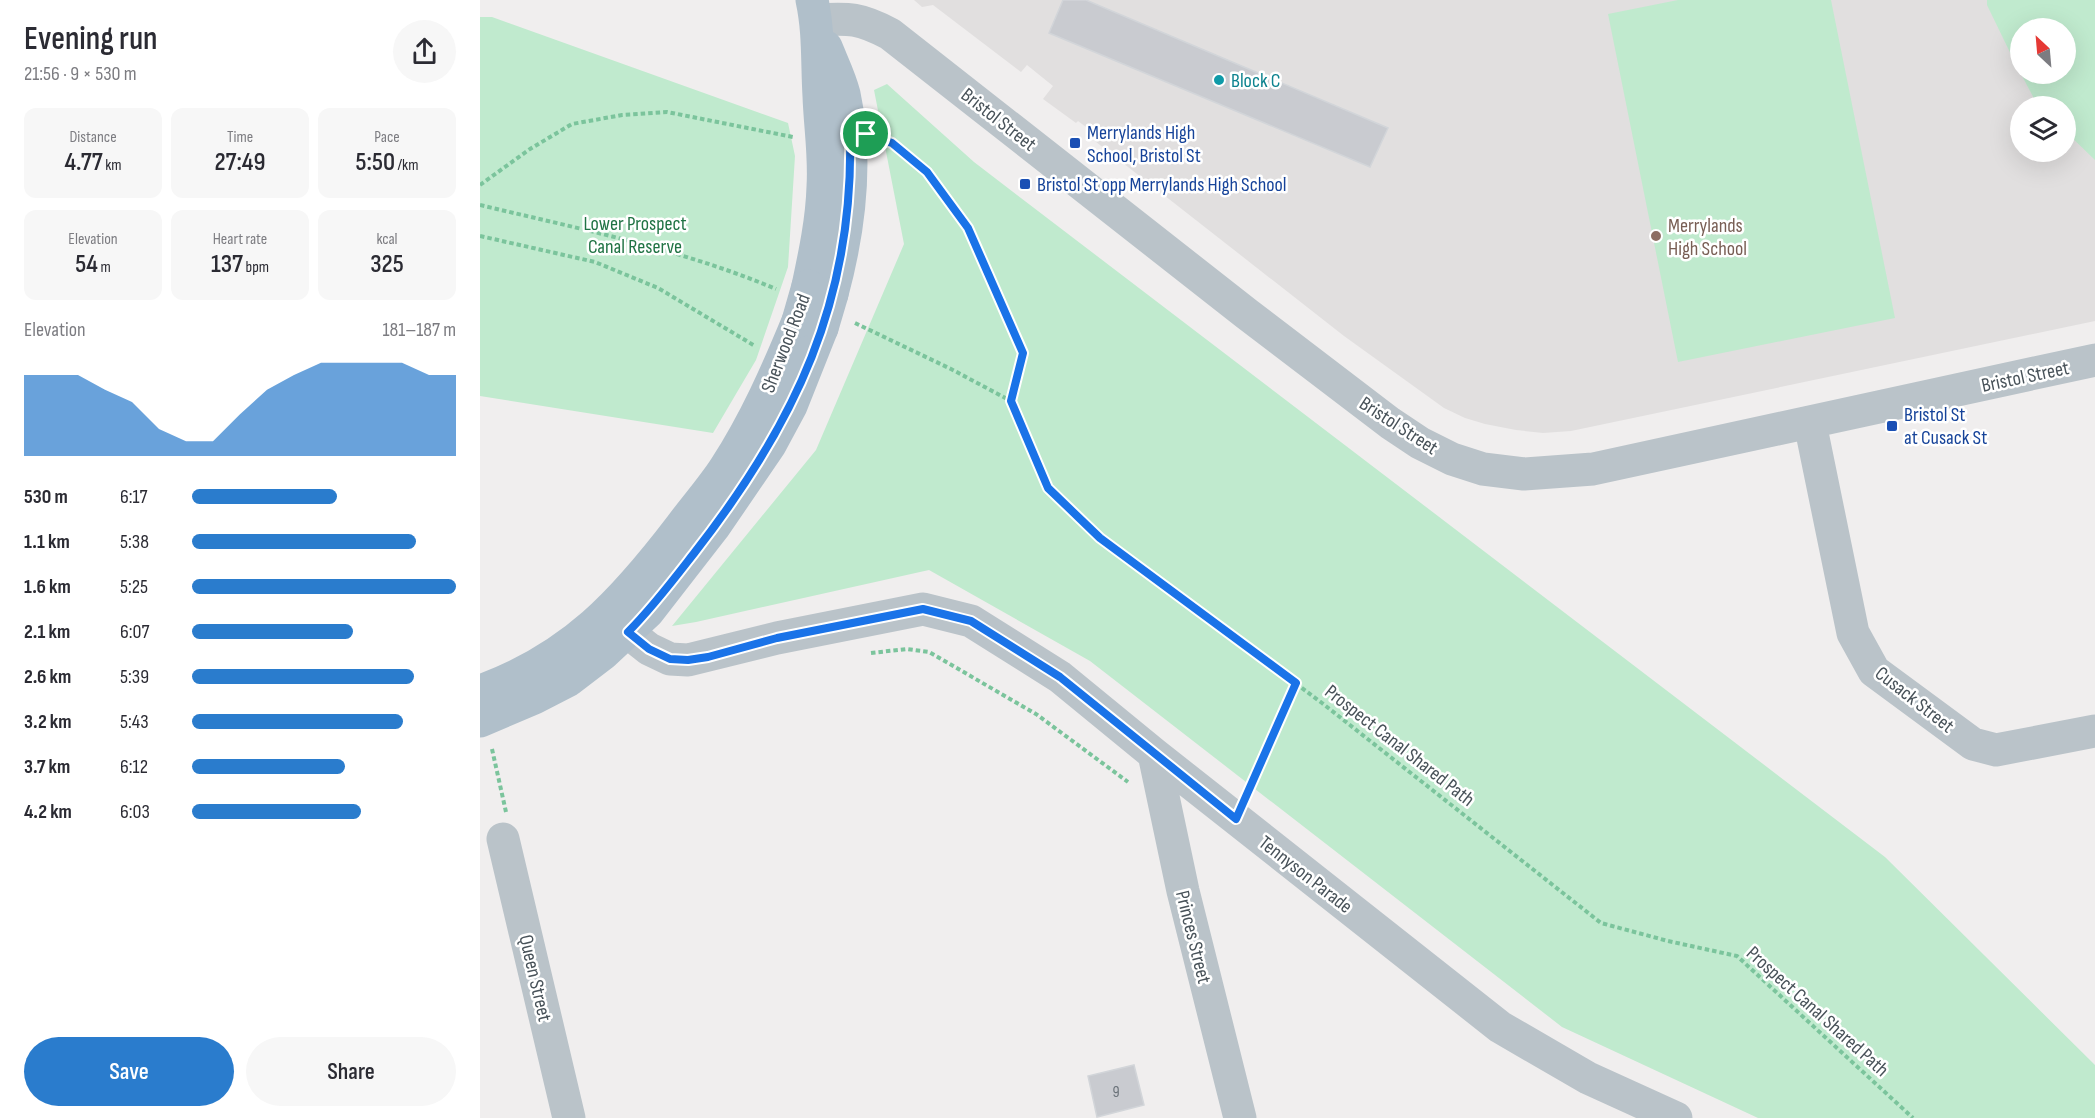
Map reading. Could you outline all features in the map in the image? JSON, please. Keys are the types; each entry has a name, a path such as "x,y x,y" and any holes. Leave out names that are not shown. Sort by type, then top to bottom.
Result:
{"main road":[{"name":"Sherwood Road","path":"617,623 654,604 750,477 791,406 820,290 844,240 848,209 850,172 836,137 844,93 814,10"},
{"name":"Sherwood Road","path":"485,732 534,698 569,680 603,654 630,589 659,555 724,468 753,420 781,362 810,324"},
{"path":"480,691 528,671 617,623"}],"street":[{"name":"Bristol Street","path":"814,10 867,22 890,34 1230,301 1390,423 1420,443 1452,459 1483,469 1524,474 1593,469 2095,360"},
{"name":"Cusack Street","path":"1810,423 1853,633 1874,670 1973,744 1996,750 2095,731"},
{"name":"Tennyson Parade","path":"617,623 649,649 670,659 688,660 708,657 777,638 923,609 971,621 1060,677 1500,1027 1588,1078 1676,1118"},
{"name":"Princes Street","path":"1154,754 1183,891 1240,1118"},
{"name":"Queen Street","path":"505,824 569,1118"}],"path":[{"path":"480,185 530,149 572,124 622,115 667,112 802,139 866,134 892,143 927,172 968,228 1023,353 1011,401 876,332"},
{"path":"480,205 596,231 737,273"},
{"path":"480,236 595,262 658,288 781,362"},
{"name":"Prospect Canal Shared Path","path":"1011,401 1048,488 1100,538 1296,683 1601,923 1737,956 1913,1118"},
{"path":"872,653 908,649 929,652 1036,714 1129,783"},
{"path":"1236,819 1296,683"},
{"path":"485,732 505,824"}],"shaded area":[{"name":"Merrylands High School","path":"914,0 2095,0 2095,321 1571,431 1543,433 1485,424 1444,408 1344,336 1091,138 1094,133 1043,99 1053,86 1027,65 1021,72 933,5 922,7"}],"green space":[{"path":"1678,0 1831,0 1895,318 1678,362 1608,14"},
{"path":"1987,0 2095,0 2095,160 2076,142 2076,96 2033,96 2026,84 2076,84 2076,18 2010,18 2010,52 1987,5"},
{"name":"Lower Prospect Canal Reserve","path":"480,17 492,17 788,123 795,156 788,267 756,360 713,433 480,396"},
{"path":"887,84 974,162 1885,857 2095,1065 2095,1118 1758,1118 1562,1027 1090,661 929,570 672,626 816,450 904,244 874,90"}],"building":[{"name":"Block C","path":"1063,0 1086,0 1388,128 1370,167 1049,33"},
{"path":"1134,1065 1144,1105 1097,1117 1088,1076"}],"place":[{"name":"Block C","path":"1219,80"},
{"name":"Merrylands High School, Bristol St","path":"1075,143"},
{"name":"Bristol St opp Merrylands High School","path":"1025,184"},
{"name":"Merrylands High School","path":"1656,236"},
{"name":"Bristol St at Cusack St","path":"1892,426"}],"route":[{"path":"866,134 892,143 927,172 968,228 1023,353 1011,401 1048,488 1100,538 1296,683 1236,819 1060,677 971,621 923,609 777,638 708,657 688,660 670,659 649,649 628,632 648,612 714,527 750,477 791,406 822,328 838,270 848,209 850,135 866,134"}]}
